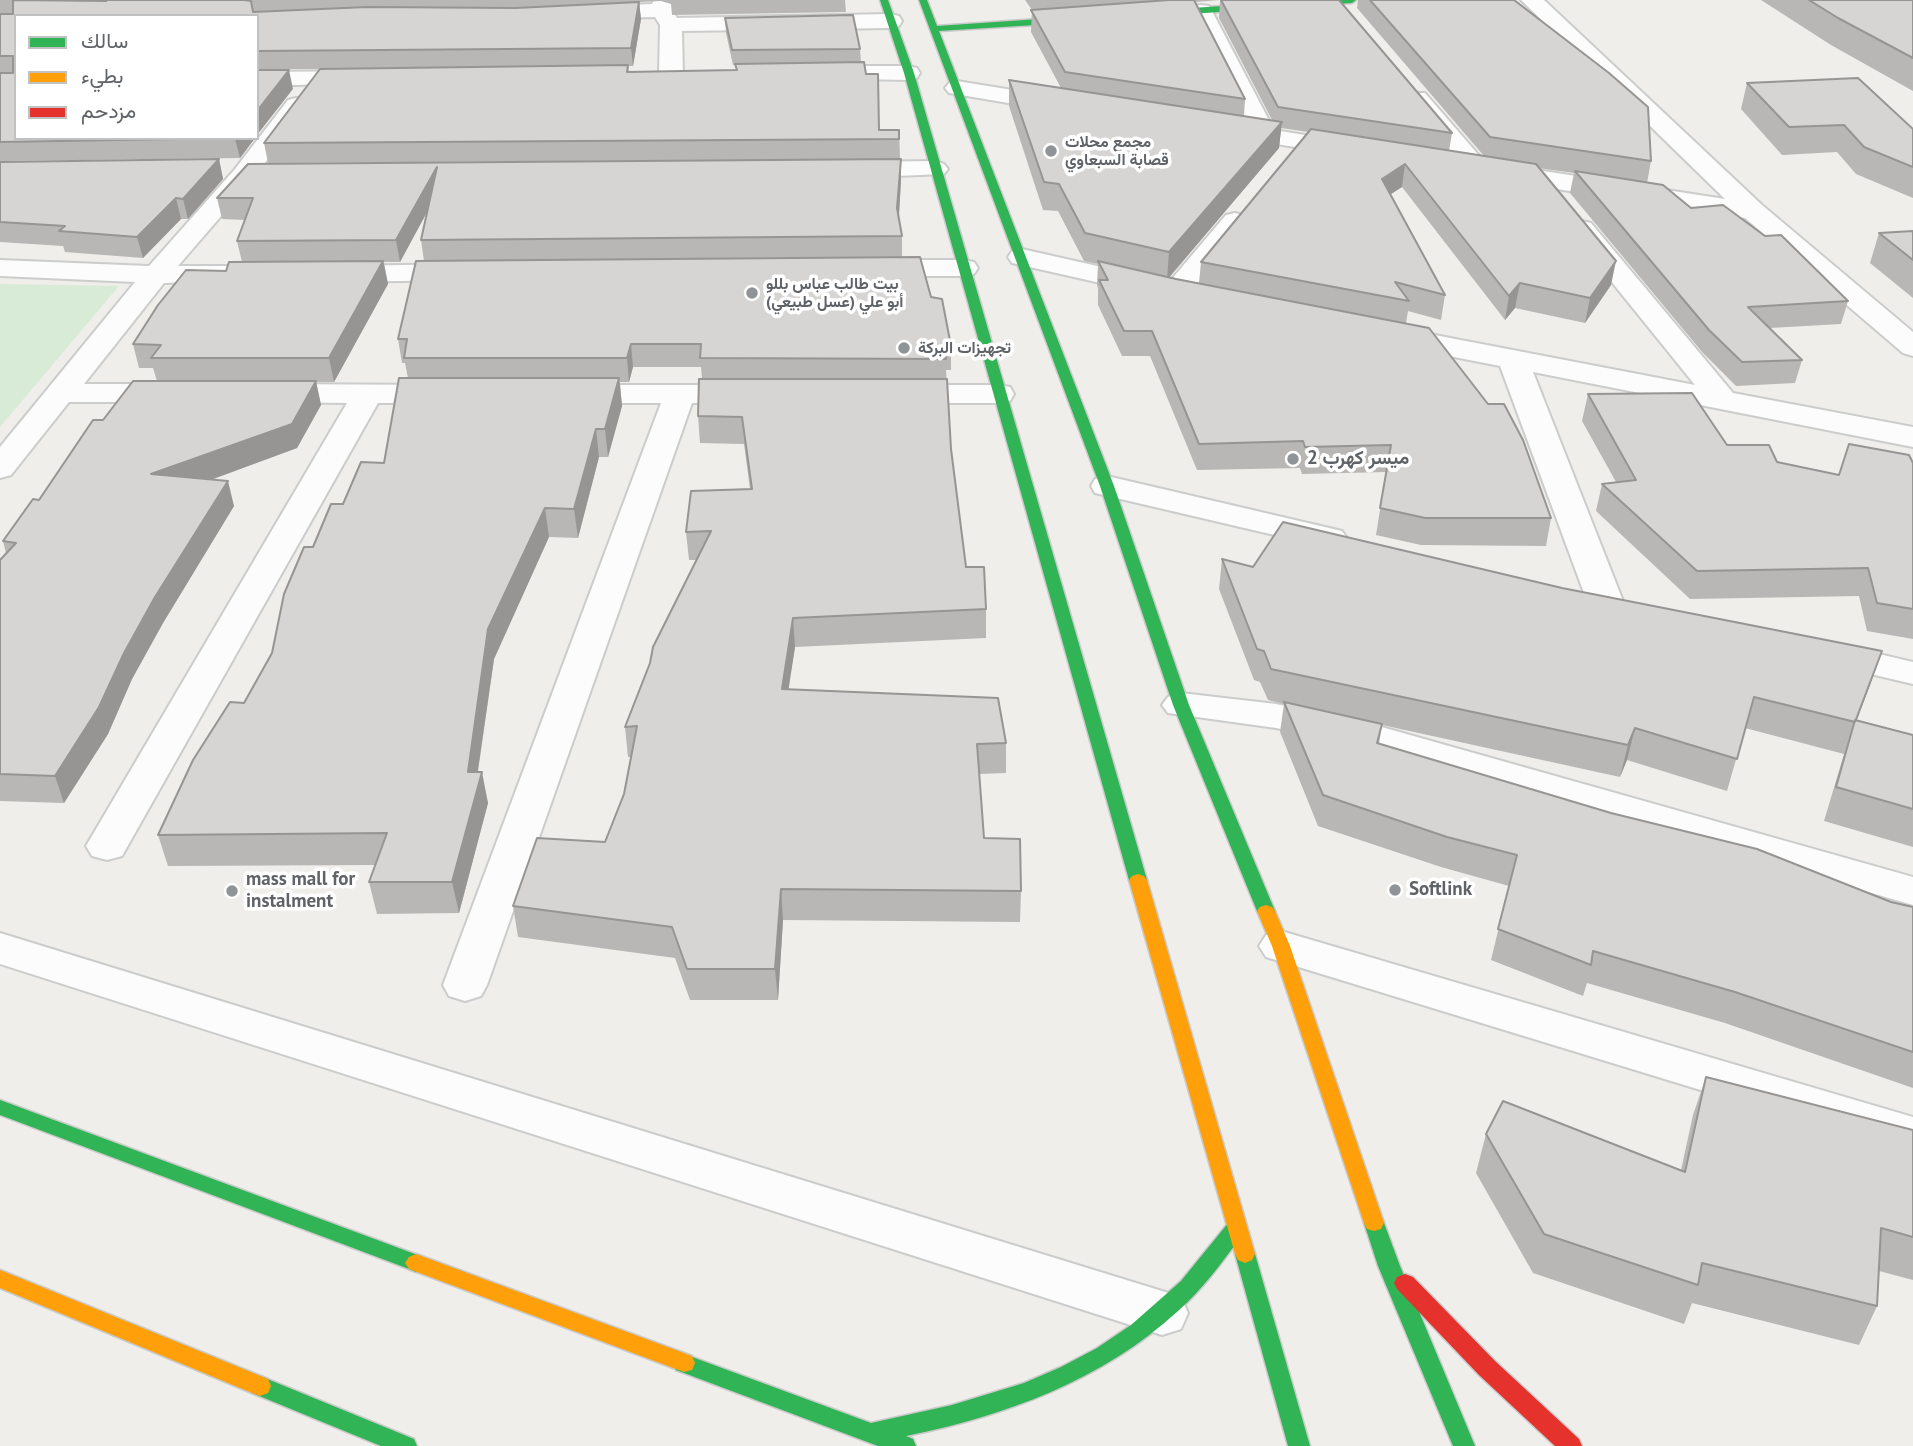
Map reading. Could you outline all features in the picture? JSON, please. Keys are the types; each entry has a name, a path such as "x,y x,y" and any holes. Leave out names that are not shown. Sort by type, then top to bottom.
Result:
{"main road":[{"path":"923,0 1107,486 1181,705 1281,946 1389,1266 1464,1446"},
{"path":"1134,15 1201,10 1347,7"},
{"path":"888,10 909,73 1299,1446"},
{"path":"934,29 1094,18"},
{"path":"0,1107 905,1446"},
{"path":"870,1433 935,1422 996,1405 1054,1382 1112,1350 1162,1313 1203,1272 1236,1228"},
{"path":"1389,1266 1487,1368 1571,1446"},
{"path":"0,1279 406,1446"}],"street":[{"path":"1532,0 1753,211 1913,347"},
{"path":"570,14 888,10"},
{"path":"1201,10 1265,136"},
{"path":"665,11 671,75"},
{"path":"797,74 909,73"},
{"path":"643,75 699,74"},
{"path":"259,79 380,77"},
{"path":"0,468 156,275 246,171 316,78"},
{"path":"1405,84 1477,168"},
{"path":"957,89 1091,109"},
{"path":"1198,125 1265,136 1293,151 1369,152"},
{"path":"1436,162 1753,211"},
{"path":"824,170 935,169"},
{"path":"1541,178 1723,400"},
{"path":"1021,257 1189,295 1251,202"},
{"path":"0,268 156,275 268,274"},
{"path":"838,269 964,268"},
{"path":"310,274 491,272"},
{"path":"1365,330 1913,437"},
{"path":"1513,360 1618,605 1565,592"},
{"path":"61,393 201,393"},
{"path":"242,393 477,394"},
{"path":"107,846 368,393"},
{"path":"544,394 777,394"},
{"path":"465,985 680,394"},
{"path":"874,394 999,394"},
{"path":"1107,486 1363,545"},
{"path":"1793,645 1913,673"},
{"path":"1181,705 1276,716 1371,736 1913,891"},
{"path":"1281,946 1913,1136"},
{"path":"0,948 1162,1313"}],"green space":[{"path":"0,284 119,286 0,427"}],"building":[{"path":"13,0 244,0 251,1 253,12 367,7 516,8 639,2 631,48 259,51 259,14 14,14 14,140 118,140 0,142 0,73 13,73 13,56 0,56 0,14 13,14"},
{"path":"1194,0 1245,99 1065,72 1031,10"},
{"path":"1221,0 1339,0 1452,133 1278,107"},
{"path":"1370,0 1514,0 1609,73 1648,107 1651,161 1490,137"},
{"path":"1809,0 1913,0 1913,58 1838,18"},
{"path":"853,15 860,49 732,50 725,18"},
{"path":"864,62 866,74 878,74 879,130 899,130 899,139 264,143 320,69 628,65 627,72 737,70 735,64"},
{"path":"259,70 289,70 259,108"},
{"path":"1858,78 1913,129 1913,167 1864,147 1844,125 1789,127 1747,83"},
{"path":"1009,80 1282,122 1169,252 1085,233 1059,184 1044,182"},
{"path":"1311,129 1536,164 1616,261 1590,298 1520,283 1509,296 1405,164 1382,179 1445,295 1395,282 1409,301 1201,262"},
{"path":"219,159 183,199 176,198 137,237 59,231 65,226 0,222 0,162"},
{"path":"901,159 897,208 902,236 421,240 437,167 396,240 237,241 253,198 217,198 248,164"},
{"path":"1575,171 1663,185 1691,208 1723,205 1765,236 1781,235 1848,301 1748,307 1802,360 1742,362 1709,330"},
{"path":"1913,231 1913,260 1879,233"},
{"path":"920,257 931,297 942,299 951,346 945,346 946,359 700,358 701,344 631,344 627,358 404,358 407,339 398,339 416,261"},
{"path":"383,261 329,358 151,358 161,345 133,344 158,305 186,270 226,271 229,262"},
{"path":"1098,261 1176,279 1429,328 1488,404 1504,404 1523,440 1551,518 1425,518 1380,508 1391,445 1305,447 1303,441 1199,444 1152,331 1124,331 1099,280 1108,280"},
{"path":"399,378 619,378 605,429 596,429 574,509 545,508 488,629 468,772 482,772 452,882 369,882 387,833 158,835 193,760 230,702 244,703 272,653 284,594 304,547 313,547 331,504 343,504 361,462 384,463"},
{"path":"699,379 947,379 951,449 966,567 984,567 986,609 793,618 782,689 998,698 1006,743 977,744 984,838 1020,839 1021,891 781,889 775,969 687,969 672,927 513,906 537,838 605,842 624,794 637,726 625,727 650,663 653,647 711,531 686,532 691,491 752,489 742,417 698,416"},
{"path":"133,381 316,381 292,424 151,474 228,481 155,597 124,653 99,707 55,776 0,774 0,560 16,543 3,541 33,499 39,500 93,420 103,420"},
{"path":"1692,393 1727,445 1769,445 1777,462 1839,475 1849,444 1909,455 1913,463 1913,609 1877,603 1868,568 1697,571 1602,484 1636,480 1588,394"},
{"path":"1283,522 1562,588 1882,651 1855,722 1754,697 1737,759 1635,728 1628,745 1271,669 1264,651 1257,649 1222,559 1253,567"},
{"path":"1284,702 1382,724 1377,743 1611,813 1757,849 1891,902 1913,907 1913,1052 1735,992 1593,951 1591,965 1498,929 1517,855 1447,837 1323,795"},
{"path":"1855,720 1913,735 1913,809 1836,787"},
{"path":"1706,1077 1913,1130 1913,1237 1881,1228 1877,1306 1702,1263 1698,1285 1544,1234 1486,1134 1503,1101 1685,1172"}],"traffic: fast":[{"path":"884,0 909,73 1138,880"},
{"path":"923,0 1107,486 1181,705 1266,911"},
{"path":"1146,14 1352,0"},
{"path":"934,29 1083,19"},
{"path":"0,1107 416,1263"},
{"path":"1374,1223 1389,1266 1464,1446"},
{"path":"871,1433 992,1404 1069,1374 1105,1355 1139,1332 1171,1305 1197,1278 1236,1228"},
{"path":"1245,1254 1299,1446"},
{"path":"684,1363 905,1446"},
{"path":"260,1386 406,1446"}],"traffic: slow":[{"path":"1138,880 1245,1254"},
{"path":"1266,911 1281,946 1374,1223"},
{"path":"416,1263 684,1363"},
{"path":"0,1279 260,1386"}],"traffic: jam":[{"path":"1405,1283 1487,1368 1571,1446"}],"place":[{"name":"مجمع محلات قصابة السبعاوي","path":"1051,151"},
{"name":"بيت طالب عباس بللو أبو علي (عسل طبيعي)","path":"752,293"},
{"name":"تجهيزات البركة","path":"904,348"},
{"name":"ميسر كهرب 2","path":"1293,459"},
{"name":"Softlink","path":"1395,890"},
{"name":"mass mall for instalment","path":"232,891"}]}
